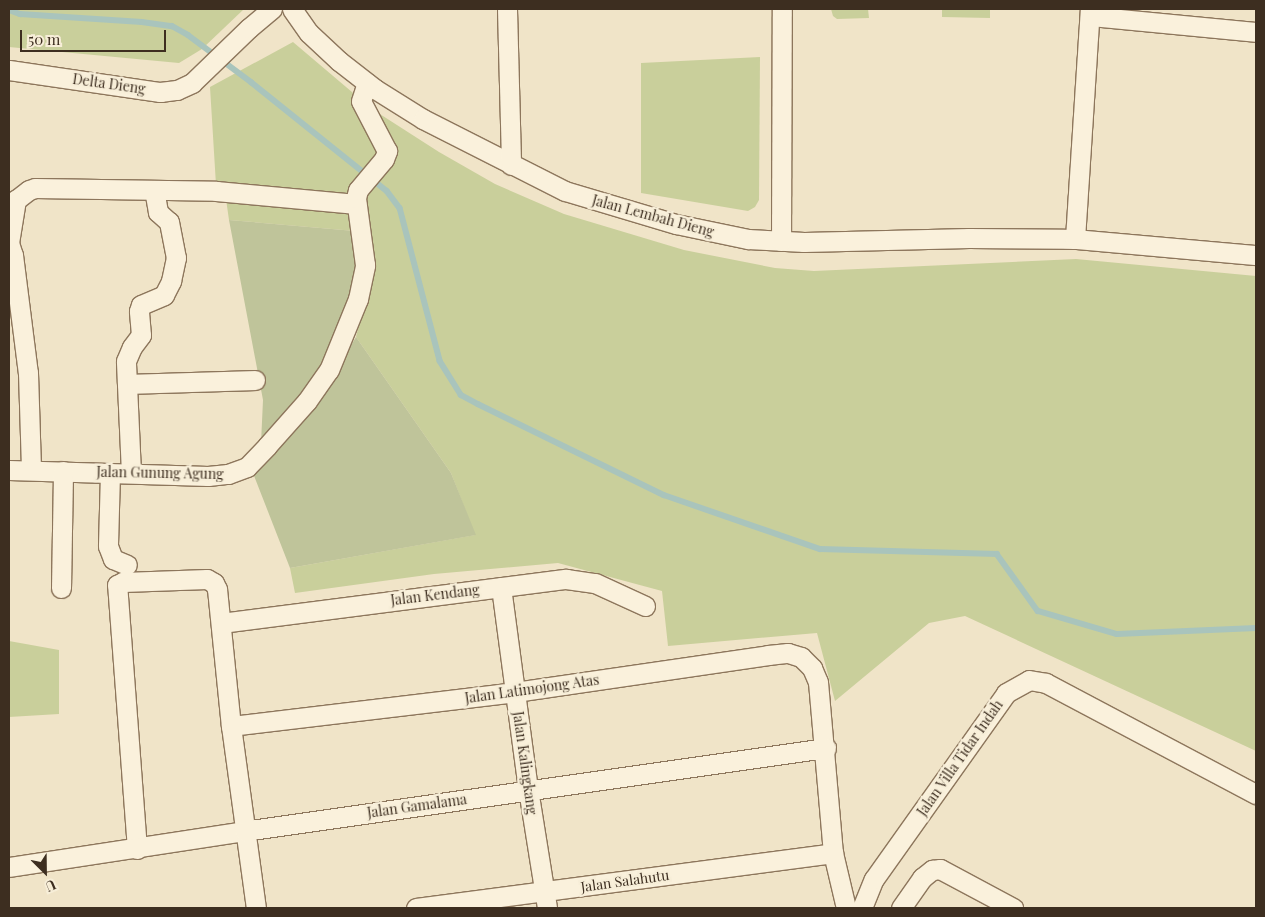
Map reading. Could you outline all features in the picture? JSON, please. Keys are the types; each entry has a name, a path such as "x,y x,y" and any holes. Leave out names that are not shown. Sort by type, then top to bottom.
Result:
{"street":[{"name":"Delta Dieng","path":"9,70 170,92 192,83 249,28 272,9"},
{"name":"Jalan Lembah Dieng","path":"292,9 310,33 339,61 367,83 423,119 565,191 630,212 748,239 826,242 969,238 1074,239 1256,255"},
{"path":"507,9 511,165"},
{"path":"781,241 782,9"},
{"path":"1074,239 1090,13 1256,32"},
{"path":"31,470 28,374 13,255 9,243 16,200 29,190 216,191 357,197 384,160 387,151 361,101 367,83"},
{"path":"131,473 126,361 132,347 141,335 139,311 142,305 164,295 171,281 176,258 169,222 158,212 154,190"},
{"name":"Jalan Gunung Agung","path":"9,470 228,474 248,466 307,401 329,370 340,346 358,299 365,265 357,197"},
{"path":"127,384 255,380"},
{"path":"61,588 64,471"},
{"path":"110,473 108,546 113,559 127,565"},
{"path":"137,849 117,585 123,582 207,579 214,583 217,589 231,726 256,908"},
{"name":"Jalan Kendang","path":"221,623 566,579 595,583 645,606"},
{"name":"Jalan Kalingkang","path":"501,587 528,790 546,900"},
{"name":"Jalan Latimojong Atas","path":"231,726 515,692 768,655 788,654 801,657 812,668 818,682 826,748"},
{"name":"Jalan Villa Tidar Indah","path":"862,908 874,879 1006,693 1029,680 1046,683 1256,794"},
{"path":"826,748 833,854 846,908"},
{"name":"Jalan Gamalama","path":"9,867 137,849 244,830 826,748"},
{"name":"Jalan Salahutu","path":"416,908 546,900 833,854"},
{"path":"900,908 922,878 932,870 940,869 1013,908"}],"green space":[{"path":"9,9 244,9 202,49 179,63 9,47"},
{"path":"831,9 868,9 869,18 837,19 833,16"},
{"path":"942,9 990,9 990,18 942,17"},
{"path":"293,42 372,109 439,152 495,184 564,214 684,250 775,268 814,271 1076,259 1256,276 1256,751 965,616 929,623 835,701 817,633 668,646 662,591 558,563 434,574 295,593 290,568 475,535 451,473 356,337 369,283 371,237 355,231 229,220 224,185 216,185 210,87"},
{"path":"760,57 759,200 755,207 748,211 641,193 641,63"},
{"path":"229,220 355,231 359,269 321,372 261,443 263,400"},
{"path":"356,337 451,473 476,535 290,568 251,468 282,445 312,410"},
{"path":"9,641 59,650 59,714 9,717"}],"waterway":[{"path":"9,10 20,14 142,22 172,26 188,35 251,82 387,191 400,208 440,361 461,395 478,404 664,495 820,549 997,554 1038,611 1117,634 1256,628"}]}
